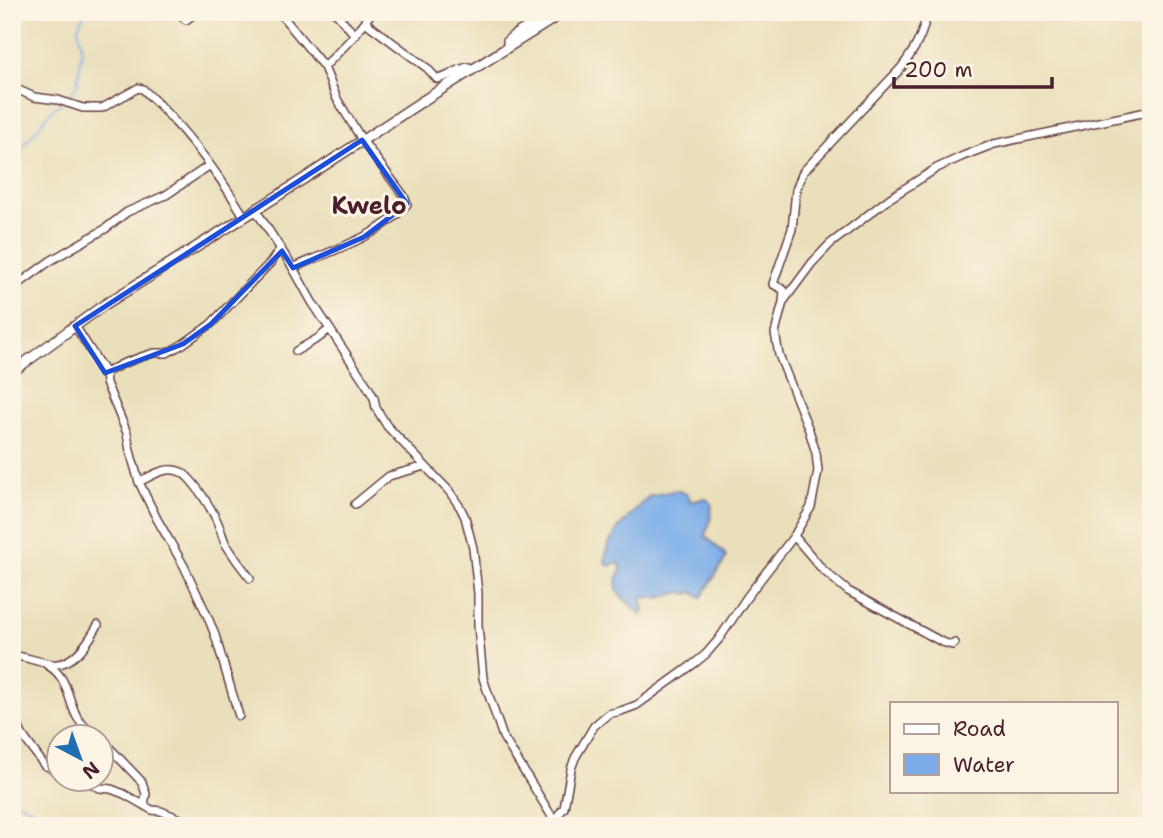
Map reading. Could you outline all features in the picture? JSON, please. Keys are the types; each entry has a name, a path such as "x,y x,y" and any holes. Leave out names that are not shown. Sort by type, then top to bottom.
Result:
{"main road":[{"path":"12,372 104,305 564,12"}],"street":[{"path":"178,12 186,20 197,12"},
{"path":"279,12 324,67 337,99 407,204 398,214 364,237 293,268"},
{"path":"335,12 355,35"},
{"path":"324,67 355,35 372,12"},
{"path":"255,209 368,387 387,426 449,491 465,517 473,548 483,678 503,737 555,823 564,808 575,758 594,726 608,714 638,705 706,654 794,536 811,507 818,471 816,453 775,339 784,290 773,284 792,229 796,190 803,172 901,68 921,36 926,12"},
{"path":"507,47 507,40 513,35 547,14"},
{"path":"365,22 427,68 437,79 446,78 464,67 472,70"},
{"path":"12,87 34,97 58,100 83,108 102,108 138,88 143,89 175,121 226,185 244,216"},
{"path":"783,302 830,244 890,198 937,168 994,144 1151,111"},
{"path":"12,289 50,261 105,229 127,212 166,195 210,165"},
{"path":"105,373 141,357 167,353 184,344 211,324 271,262 281,248"},
{"path":"75,326 105,373 106,383 127,433 139,482 207,615 239,716"},
{"path":"296,351 329,329"},
{"path":"355,504 390,476 425,466"},
{"path":"139,482 169,470 187,476 219,524 227,546 250,578"},
{"path":"794,536 822,570 848,590 942,642 952,645 956,643"},
{"path":"12,655 53,664 61,663 79,653 88,644 98,625"},
{"path":"38,660 52,668 65,681 80,722"},
{"path":"12,714 27,743 46,766"},
{"path":"116,755 142,782 144,805"},
{"path":"116,791 152,810 195,825 209,826"}],"highlighted area":[{"path":"362,140 407,204 364,237 293,268 282,251 211,324 183,344 105,373 75,326"}],"water":[{"path":"677,490 688,495 691,502 705,498 712,504 705,536 726,558 701,598 693,592 680,592 660,598 641,597 644,610 642,615 618,591 617,580 621,566 616,562 611,566 607,565 605,561 608,545 618,529 648,497"}],"waterway":[{"path":"66,99 77,86 82,49 78,27 85,12"},
{"path":"12,160 52,110 62,103"},
{"path":"12,798 71,826"}],"district":[{"name":"Kwelo","path":"369,206"}]}
